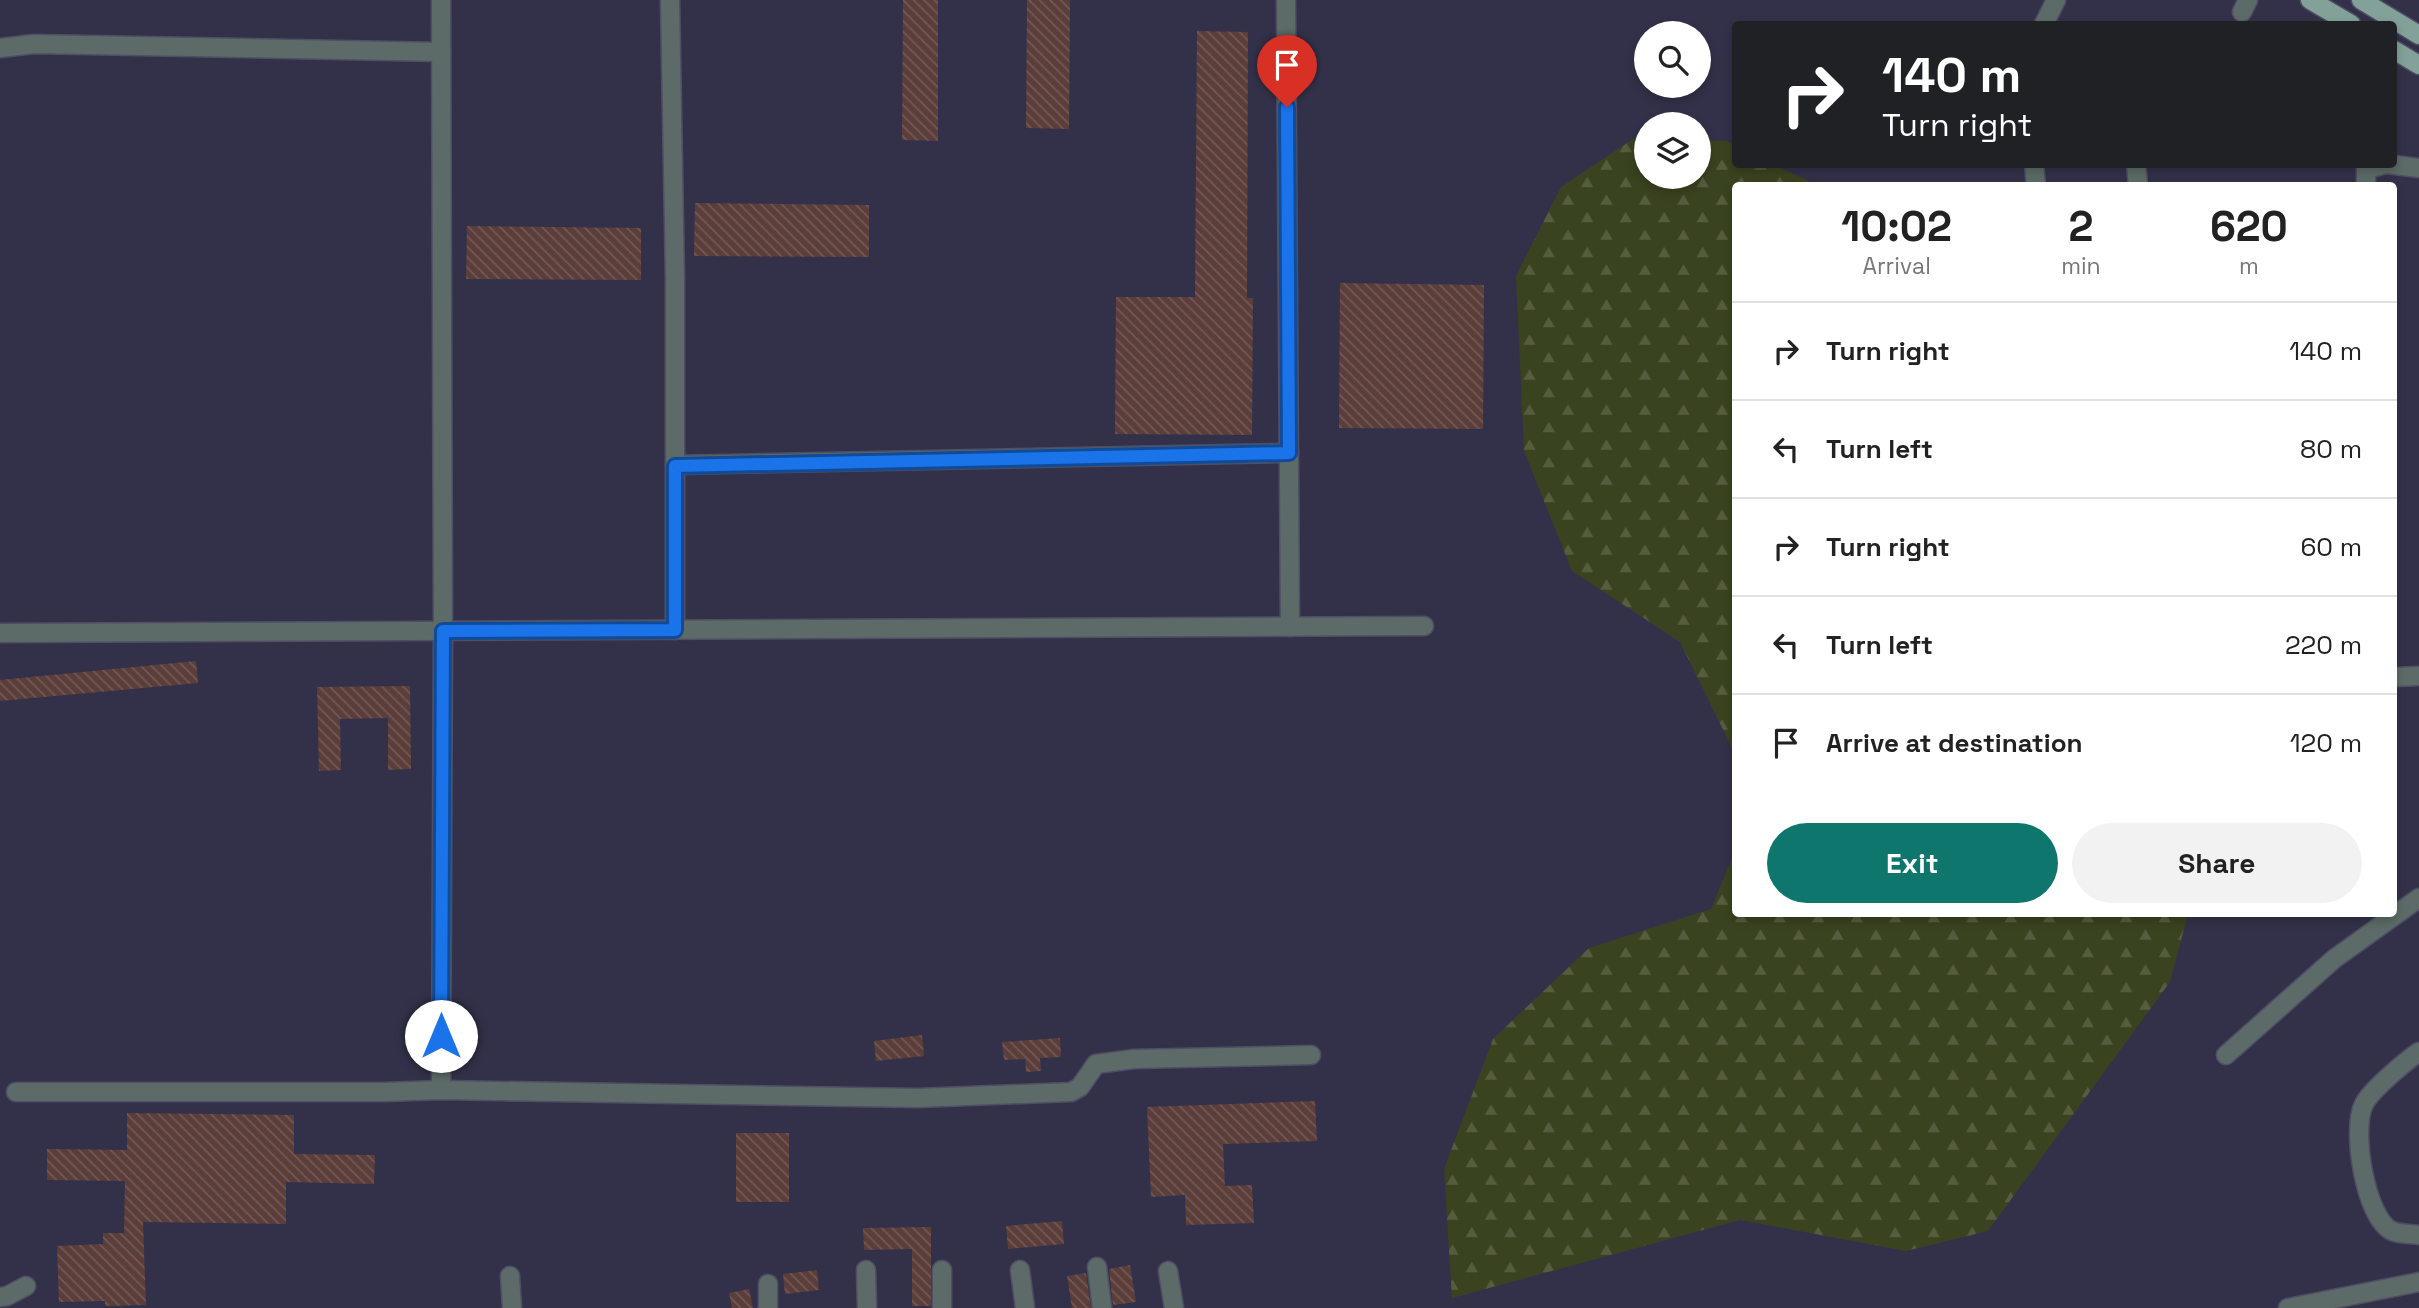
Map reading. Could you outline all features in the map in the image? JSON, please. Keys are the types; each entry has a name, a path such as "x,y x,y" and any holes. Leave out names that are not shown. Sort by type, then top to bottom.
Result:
{"main road":[{"path":"2310,0 2346,21"},
{"path":"2361,0 2396,21"},
{"path":"2397,22 2419,35"},
{"path":"2397,52 2419,65"}],"street":[{"path":"441,0 441,1090"},
{"path":"670,0 675,281 675,630"},
{"path":"1286,0 1290,627"},
{"path":"2046,21 2056,0"},
{"path":"0,48 34,44 441,52"},
{"path":"2397,165 2419,168"},
{"path":"675,466 1289,453"},
{"path":"0,633 1424,626"},
{"path":"2397,677 2419,676"},
{"path":"2397,914 2419,898"},
{"path":"2226,1055 2334,959 2393,917"},
{"path":"2419,1052 2364,1102 2359,1119 2362,1162 2374,1210 2391,1231 2419,1235"},
{"path":"16,1092 441,1090 918,1098 1071,1091 1080,1087 1096,1065 1134,1059 1311,1055"},
{"path":"1097,1267 1102,1308"},
{"path":"866,1270 867,1308"},
{"path":"942,1270 942,1308"},
{"path":"1020,1270 1025,1308"},
{"path":"1168,1271 1174,1308"},
{"path":"510,1276 512,1308"},
{"path":"2288,1308 2366,1300 2419,1282"},
{"path":"768,1284 768,1308"},
{"path":"0,1297 26,1286"}],"green space":[{"path":"1634,138 1634,189 1711,189 1711,140 1732,144 1732,168 1780,168 1811,182 1732,182 1732,748 1680,642 1572,571 1524,451 1516,276 1561,187"},
{"path":"1732,859 1732,917 2187,917 2170,982 1988,1231 1906,1251 1740,1220 1452,1298 1444,1169 1493,1039 1589,948 1711,909"}],"building":[{"path":"903,0 938,0 938,141 902,140"},
{"path":"1027,0 1070,0 1069,129 1026,128"},
{"path":"1197,31 1248,32 1247,298 1253,298 1252,435 1115,434 1116,297 1195,297"},
{"path":"695,203 869,205 869,257 694,256"},
{"path":"467,226 641,228 641,280 466,279"},
{"path":"1340,283 1484,285 1483,429 1339,428"},
{"path":"196,661 198,683 0,701 0,680"},
{"path":"410,686 411,769 388,770 388,718 340,719 341,770 319,771 317,687"},
{"path":"922,1035 924,1056 876,1061 874,1041"},
{"path":"1060,1038 1061,1057 1040,1058 1041,1071 1026,1072 1025,1059 1004,1060 1002,1042"},
{"path":"1315,1101 1317,1141 1223,1144 1225,1186 1252,1185 1254,1223 1186,1225 1185,1195 1151,1197 1147,1107"},
{"path":"127,1113 294,1115 294,1154 375,1155 374,1184 286,1182 286,1224 143,1222 146,1305 105,1306 105,1301 59,1302 57,1246 103,1244 103,1233 124,1233 125,1181 47,1180 47,1149 127,1150"},
{"path":"736,1133 789,1133 789,1202 736,1202"},
{"path":"1062,1221 1064,1244 1008,1249 1006,1226"},
{"path":"931,1227 931,1306 912,1306 912,1249 864,1250 863,1228"},
{"path":"1130,1265 1136,1302 1113,1305 1109,1269"},
{"path":"817,1270 819,1290 785,1294 783,1274"},
{"path":"1086,1273 1091,1308 1072,1308 1067,1276"},
{"path":"749,1289 753,1308 732,1308 729,1293"}],"route":[{"path":"441,1036 443,631 675,630 675,466 1289,453 1287,107"}]}
